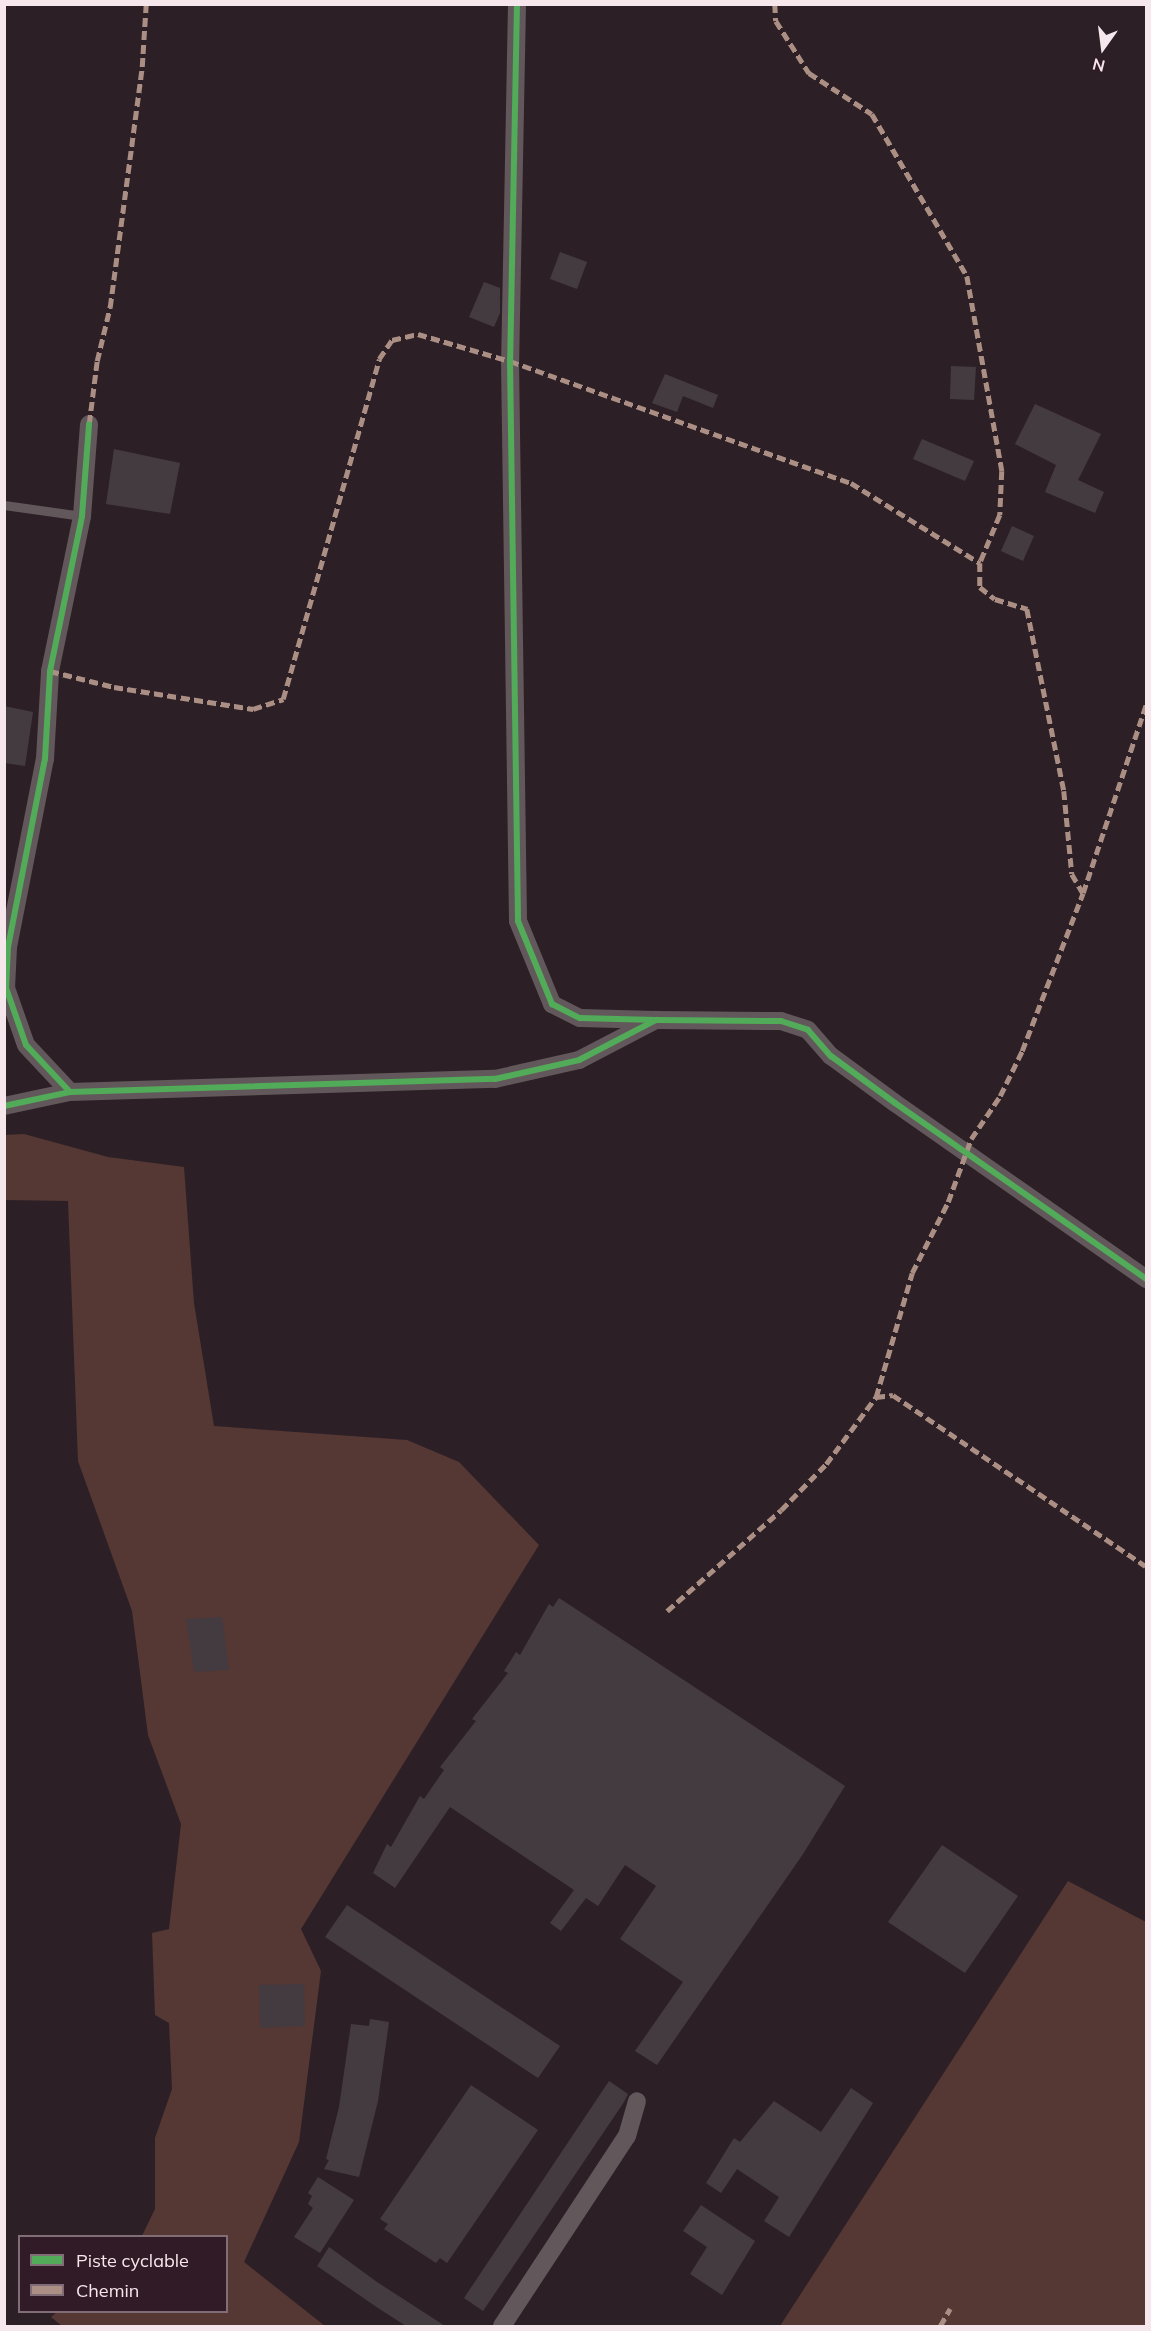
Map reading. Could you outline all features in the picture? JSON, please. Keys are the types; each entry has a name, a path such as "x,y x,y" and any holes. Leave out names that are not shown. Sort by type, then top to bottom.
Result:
{"street":[{"path":"517,4 510,361 518,921 552,1004 580,1018 781,1021 808,1030 831,1056 1146,1279"},
{"path":"70,1092 26,1045 6,988 8,947 45,759 50,671 82,516 89,424"},
{"path":"4,1106 70,1092 495,1079 579,1060 656,1020"},
{"path":"502,2326 627,2136 638,2100"}],"lane":[{"path":"4,505 82,516"}],"shaded area":[{"path":"24,1134 108,1157 184,1167 194,1303 214,1426 407,1440 459,1462 539,1545 301,1929 321,1971 299,2142 244,2262 325,2326 62,2326 51,2317 56,2313 228,2313 228,2235 142,2235 155,2209 155,2138 172,2089 169,2023 155,2015 152,1933 169,1929 181,1824 148,1735 132,1611 78,1461 68,1201 5,1200 4,1135"},
{"path":"1068,1881 1146,1922 1146,2326 780,2326"}],"building":[{"path":"560,252 587,262 577,289 550,279"},
{"path":"484,282 500,288 500,313 494,327 469,317"},
{"path":"951,366 976,367 974,400 950,399"},
{"path":"665,374 718,395 713,408 683,396 677,412 652,403"},
{"path":"1035,404 1101,434 1078,480 1104,492 1095,513 1045,492 1056,465 1015,444"},
{"path":"922,439 974,461 965,481 913,459"},
{"path":"114,449 180,463 170,514 106,504"},
{"path":"1012,526 1034,536 1023,561 1001,551"},
{"path":"4,706 33,712 25,766 4,763"},
{"path":"559,1598 845,1786 803,1854 657,2065 635,2051 683,1982 620,1939 656,1886 625,1865 598,1906 586,1898 561,1931 550,1923 574,1890 450,1807 395,1888 373,1873 387,1844 391,1847 420,1796 424,1799 444,1770 440,1767 476,1721 472,1719 508,1673 504,1671 516,1652 520,1655 549,1604 553,1607"},
{"path":"222,1617 229,1670 194,1672 186,1619"},
{"path":"942,1845 1018,1896 965,1973 888,1922"},
{"path":"347,1905 560,2046 538,2078 325,1937"},
{"path":"304,1984 305,2026 260,2028 259,1985"},
{"path":"370,2019 389,2022 378,2101 359,2177 324,2169 329,2160 326,2159 339,2107 351,2024 369,2026"},
{"path":"609,2081 628,2094 624,2102 483,2311 464,2298"},
{"path":"471,2085 538,2130 447,2263 440,2258 436,2263 384,2229 388,2224 380,2219"},
{"path":"851,2088 873,2103 789,2237 764,2221 779,2197 737,2169 721,2193 706,2183 734,2138 740,2142 774,2101 821,2132"},
{"path":"318,2177 354,2200 320,2253 294,2237 313,2208 308,2204 312,2196 308,2193"},
{"path":"701,2205 755,2241 722,2295 690,2274 707,2247 683,2231"},
{"path":"329,2247 377,2282 445,2326 406,2326 378,2308 317,2266"}],"marked path":[{"path":"89,424 97,361 110,307 142,67 146,4"},
{"path":"775,4 776,21 809,73 872,114 967,276 1002,471 1000,515 980,563 980,587 995,599 1027,609 1064,791 1072,874 1083,893"},
{"path":"50,671 114,687 253,709 283,699 379,359 392,340 418,334 510,361 851,483 980,563"},
{"path":"876,1397 912,1273 948,1202 971,1139 1000,1096 1022,1051 1083,893 1146,705"},
{"path":"667,1611 781,1510 826,1464 876,1397 893,1395 1146,1566"},
{"path":"940,2326 950,2309"}],"cycle path":[{"path":"517,4 510,361 518,921 552,1004 580,1018 655,1020"},
{"path":"70,1092 26,1045 6,988 8,947 45,759 50,671 82,516 89,424"},
{"path":"4,1106 70,1092 495,1079 579,1060 656,1020 781,1021 808,1030 831,1056 1146,1279"}]}
